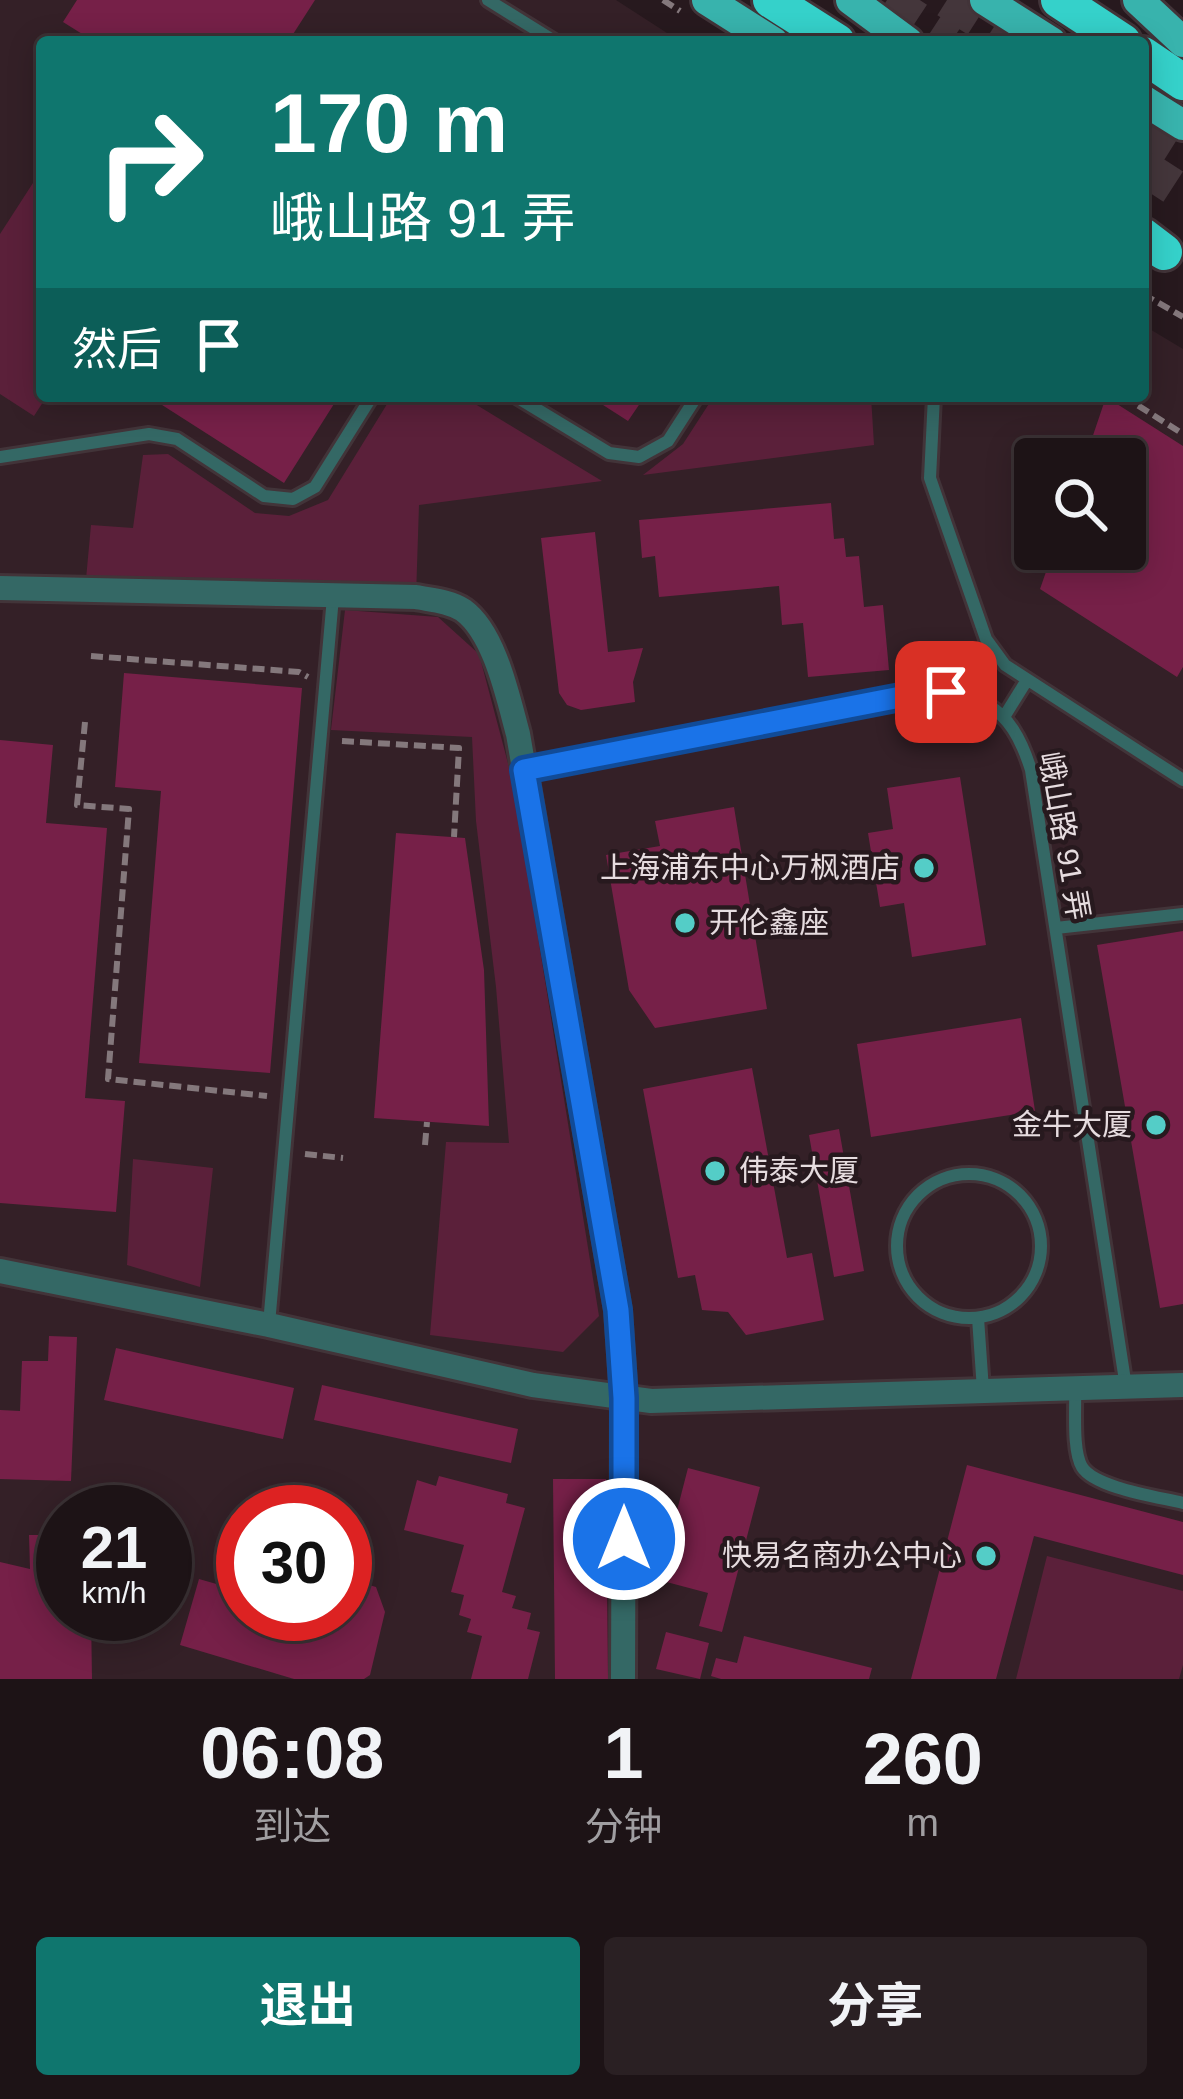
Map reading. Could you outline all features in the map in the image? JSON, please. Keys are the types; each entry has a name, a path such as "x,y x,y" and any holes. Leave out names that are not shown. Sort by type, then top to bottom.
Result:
{"highway":[{"path":"771,0 828,36"},
{"path":"1059,0 1115,36"},
{"path":"1149,59 1183,82"}],"main road":[{"path":"707,0 764,36"},
{"path":"850,0 900,36"},
{"path":"985,0 1042,36"},
{"path":"1138,0 1183,42"},
{"path":"1149,104 1183,125"}],"street":[{"path":"0,587 416,597 463,610 477,625 503,680 518,734 618,1310 624,1398 623,1679"},
{"path":"0,1271 533,1385 624,1398 686,1402 1183,1385"}],"lane":[{"path":"488,0 546,36"},
{"path":"0,457 149,434 177,439 264,496 292,499 315,487 368,402"},
{"path":"525,402 609,453 639,457 668,441 693,402"},
{"path":"934,402 930,478 986,639 1005,665 1183,780"},
{"path":"269,1325 333,597"},
{"path":"524,770 911,695 946,692 979,700 1004,716 1028,680"},
{"name":"峨山路 91 弄","path":"1004,716 1022,739 1031,770 1126,1387"},
{"path":"1056,928 1183,914"},
{"path":"958,1174 982,1174 1004,1182 1035,1215 1041,1238 1040,1263 1030,1286 1013,1304 978,1318 943,1314 922,1301 906,1282 898,1259 897,1236 904,1214 918,1195 958,1174"},
{"path":"978,1318 983,1391"},
{"path":"1075,1388 1083,1470 1100,1481 1183,1503"}],"path":[{"path":"1149,297 1183,317"},
{"path":"1132,402 1183,434"},
{"path":"91,656 298,672 325,686"},
{"path":"85,722 77,805 130,809 108,1079 289,1098"},
{"path":"320,740 458,748 454,837"},
{"path":"424,1145 428,1122"},
{"path":"284,1152 343,1158"}],"shaded area":[{"path":"0,0 616,0 672,36 36,36 36,402 1149,402 1149,329 1183,349 1183,1679 0,1679"},
{"path":"36,178 36,402 43,402 34,416 0,394 0,234"},
{"path":"388,402 472,402 602,481 419,505 416,597 85,590 91,525 133,528 143,455 168,454 255,513 289,516 328,500"},
{"path":"710,402 871,402 874,445 643,475 683,444"},
{"path":"345,610 438,617 479,654 513,782 599,1316 563,1352 430,1335 446,1142 509,1143 476,821 472,737 331,730"},
{"path":"133,1159 213,1168 200,1287 127,1265"},
{"path":"1047,1556 1183,1591 1179,1679 1016,1679"}],"building":[{"path":"77,0 315,0 292,36 85,36 63,22"},
{"path":"157,402 335,402 284,483"},
{"path":"598,402 641,402 628,421"},
{"path":"1104,402 1114,402 1183,446 1183,667 1177,677 1040,589 1047,570 1146,570 1146,438 1092,438"},
{"path":"831,503 834,539 844,538 846,557 859,556 864,607 883,605 889,670 808,677 803,623 782,625 779,586 659,597 655,556 642,558 639,520"},
{"path":"595,532 608,652 643,648 633,682 635,702 581,710 567,705 559,693 541,538"},
{"path":"124,673 302,688 270,1073 139,1063 161,791 115,787"},
{"path":"0,740 53,745 46,823 107,828 85,1098 125,1101 116,1212 0,1203"},
{"name":"上海浦东中心万枫酒店","path":"960,777 986,945 912,957 904,903 880,907 868,833 893,829 887,788"},
{"name":"开伦鑫座","path":"734,807 767,1009 655,1028 629,990 606,855 660,846 655,821"},
{"path":"396,833 465,838 484,970 489,1126 374,1118"},
{"name":"金牛大厦","path":"1183,931 1183,1304 1160,1308 1097,945"},
{"path":"1021,1018 1035,1111 871,1137 857,1044"},
{"name":"伟泰大厦","path":"752,1068 787,1258 812,1253 824,1320 746,1335 728,1312 702,1310 695,1275 678,1278 643,1089"},
{"path":"839,1129 864,1271 834,1277 809,1135"},
{"path":"49,1336 77,1337 71,1481 0,1479 0,1410 20,1411 22,1361 48,1361"},
{"path":"116,1348 294,1388 283,1439 104,1400"},
{"path":"322,1385 518,1429 511,1463 314,1420"},
{"name":"快易名商办公中心","path":"967,1465 1183,1522 1183,1575 1034,1536 996,1679 911,1679"},
{"path":"688,1468 760,1487 722,1632 699,1626 708,1593 659,1580"},
{"path":"439,1476 508,1494 506,1503 525,1508 502,1592 516,1596 512,1608 531,1613 527,1629 540,1632 528,1679 471,1679 482,1636 467,1632 471,1619 459,1615 464,1595 451,1592 464,1545 404,1530 417,1480 436,1486"},
{"path":"553,1479 606,1479 608,1679 555,1679"},
{"path":"29,1535 36,1535 36,1641 91,1641 92,1679 0,1679 0,1562 30,1569"},
{"path":"199,1579 216,1584 216,1641 372,1641 372,1586 376,1587 385,1612 370,1675 364,1679 294,1679 180,1645 192,1641 192,1603"},
{"path":"666,1632 709,1643 700,1679 656,1669"},
{"path":"744,1636 872,1668 869,1679 711,1676 716,1658 737,1663"}],"tunnel":[{"path":"887,0 942,36"},
{"path":"947,0 1004,36"},
{"path":"1149,130 1183,151"},
{"path":"1149,171 1183,193"}],"place":[{"name":"上海浦东中心万枫酒店","path":"924,868"},
{"name":"开伦鑫座","path":"685,923"},
{"name":"金牛大厦","path":"1156,1125"},
{"name":"伟泰大厦","path":"715,1171"},
{"name":"快易名商办公中心","path":"986,1556"}],"route":[{"path":"624,1539 624,1398 618,1310 524,770 946,692"}]}
